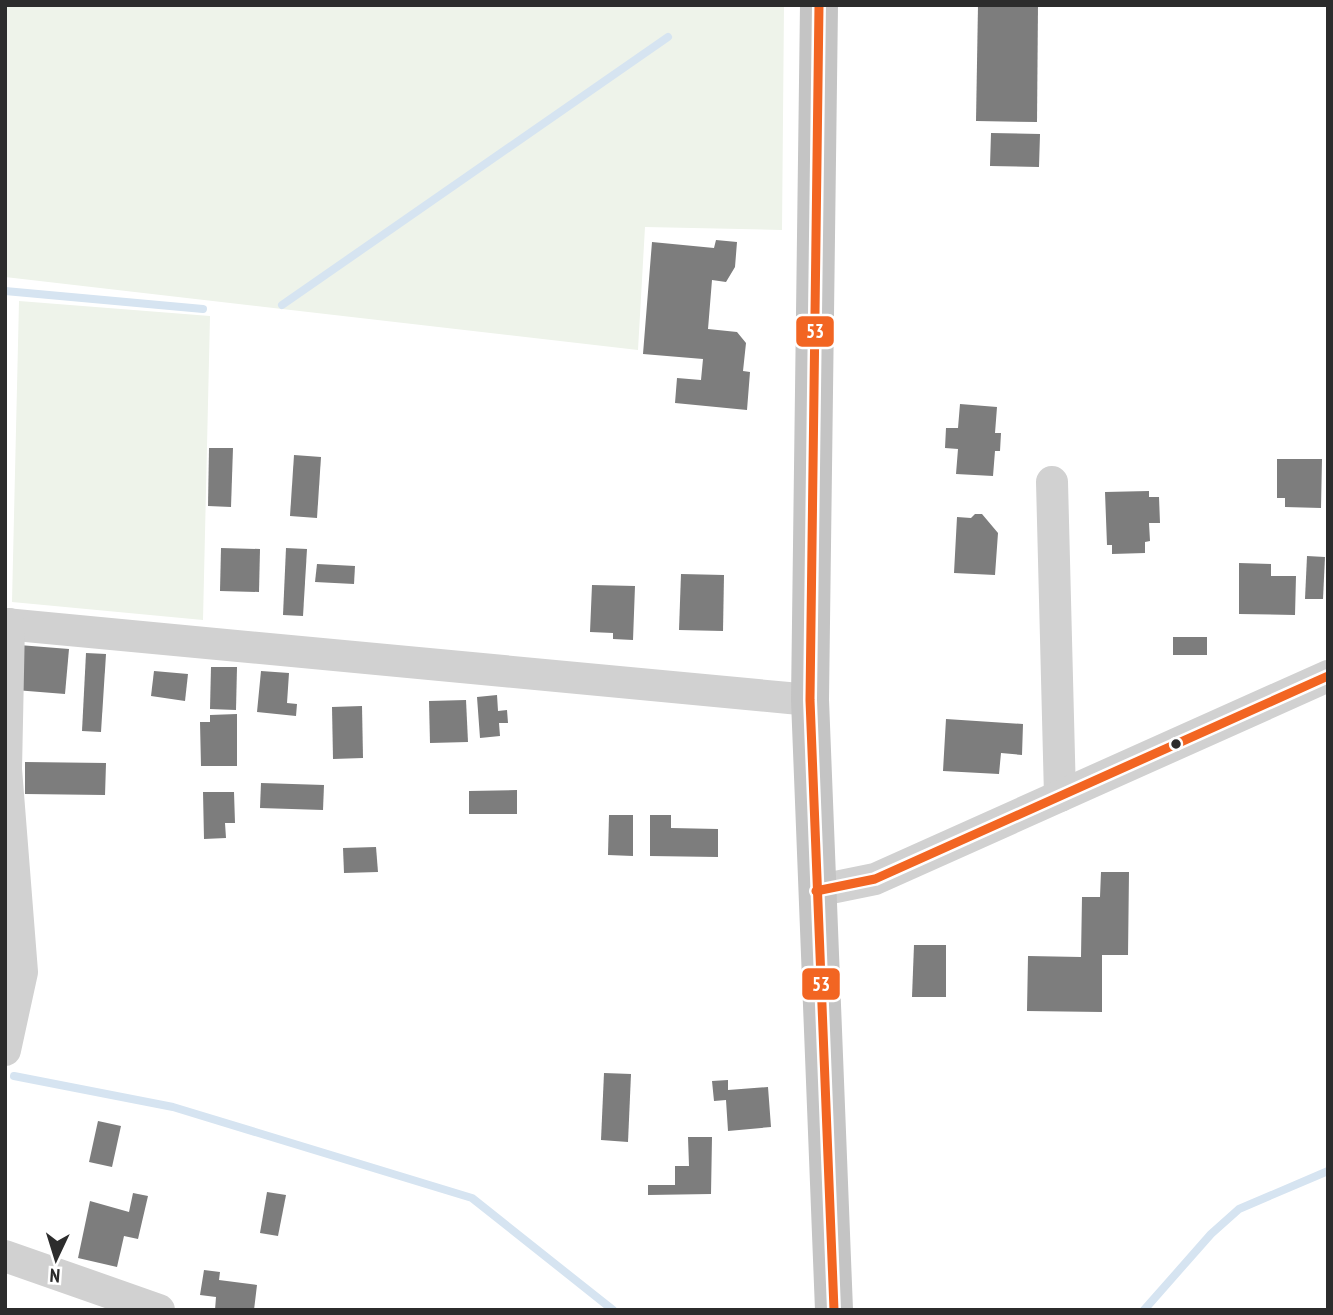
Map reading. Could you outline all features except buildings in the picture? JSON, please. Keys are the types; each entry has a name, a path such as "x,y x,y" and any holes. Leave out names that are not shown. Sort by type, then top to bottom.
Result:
{"main road":[{"path":"819,5 810,700 834,1310"}],"street":[{"path":"1052,482 1060,796"},
{"path":"5,1050 22,972 6,769 7,624 810,700"},
{"path":"816,891 875,879 1328,676"},
{"path":"5,1256 159,1310"}],"shaded area":[{"path":"5,5 784,5 782,230 645,227 638,350 5,277"},
{"path":"19,301 210,316 203,620 12,602"}],"waterway":[{"path":"282,305 668,37"},
{"path":"5,291 203,309"},
{"path":"14,1076 173,1107 472,1198 613,1310"},
{"path":"1144,1310 1211,1234 1239,1209 1328,1171"}],"transit line":[{"name":"53","path":"819,5 810,700 834,1310"},
{"name":"53","path":"816,891 875,879 1328,676"}]}
